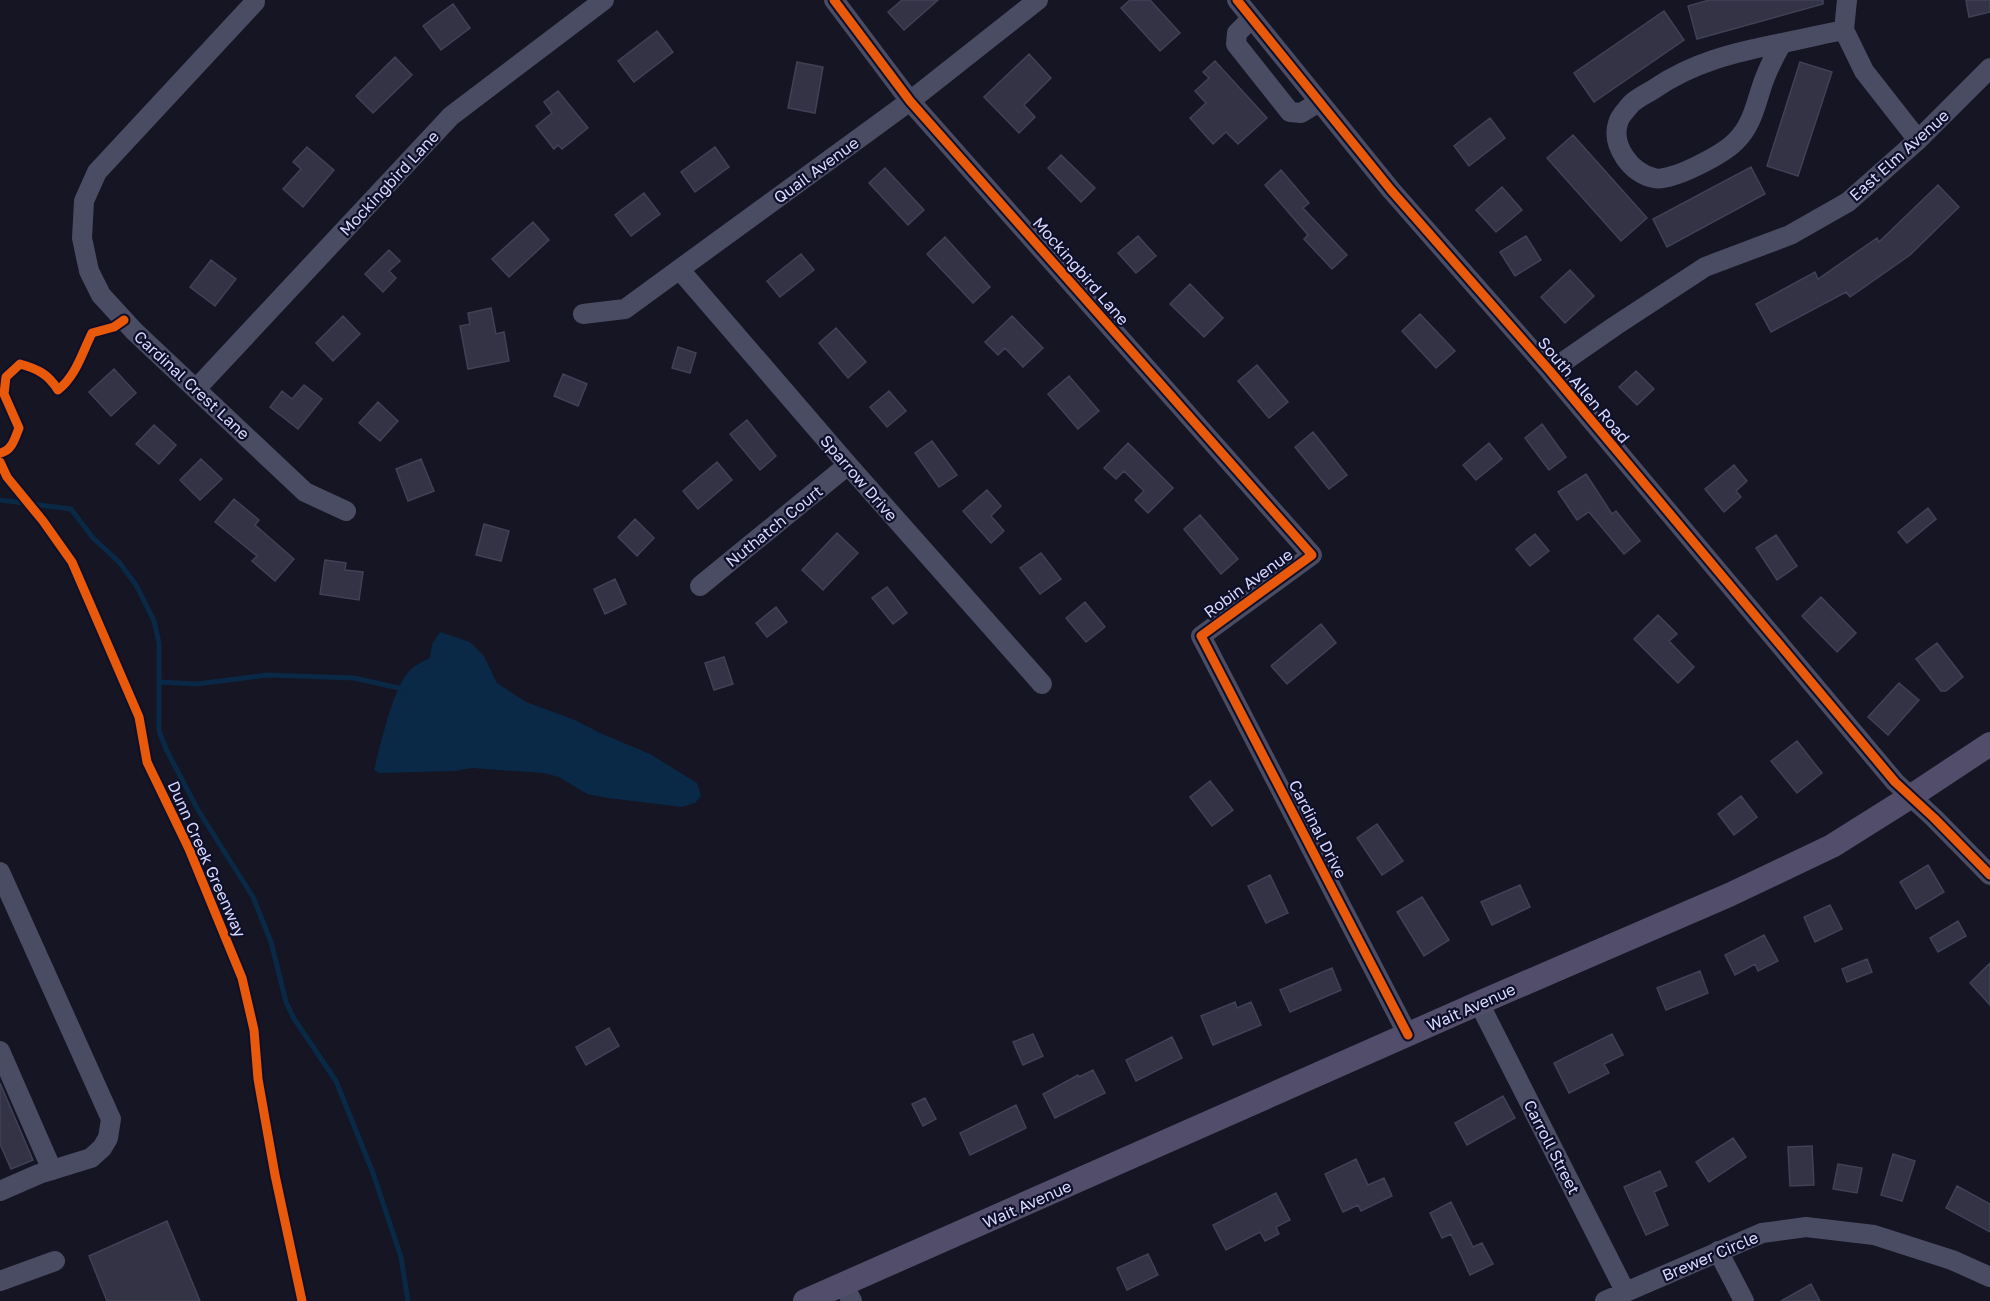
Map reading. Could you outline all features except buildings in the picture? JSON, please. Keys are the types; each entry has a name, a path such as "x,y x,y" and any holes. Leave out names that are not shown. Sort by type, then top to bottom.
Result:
{"main road":[{"name":"Wait Avenue","path":"806,1301 847,1293 1408,1035 1729,895 1832,846 1990,744"}],"street":[{"name":"Mockingbird Lane","path":"196,389 452,116 604,0"},
{"name":"Mockingbird Lane","path":"834,0 910,101 1312,555"},
{"name":"Quail Avenue","path":"583,314 625,309 910,101 1038,0"},
{"name":"South Allen Road","path":"1237,0 1391,190 1550,372 1895,782 1990,875"},
{"path":"1847,0 1844,30 1864,71 1918,140"},
{"name":"Cardinal Crest Lane","path":"255,2 98,172 84,201 82,238 89,271 101,295 134,331 305,492 346,511"},
{"path":"1251,19 1237,33 1236,44 1290,112 1301,113 1319,102"},
{"path":"1782,43 1767,71 1748,127 1736,141 1718,155 1675,176 1655,179 1640,172 1625,159 1617,141 1618,122 1632,104 1661,84 1695,66 1735,52 1844,30"},
{"name":"East Elm Avenue","path":"1550,372 1705,267 1790,235 1848,202 1918,140 1990,68"},
{"name":"Sparrow Drive","path":"680,270 848,465 1042,684"},
{"name":"Nuthatch Court","path":"700,586 848,465"},
{"name":"Robin Avenue","path":"1201,636 1312,555"},
{"name":"Cardinal Drive","path":"1201,636 1408,1035"},
{"path":"0,872 111,1119 108,1138 102,1148 91,1158 52,1170 0,1191"},
{"name":"Carroll Street","path":"1479,1003 1625,1291"},
{"path":"0,1051 52,1170"},
{"name":"Brewer Circle","path":"1605,1301 1762,1233 1806,1227 1874,1235 1952,1260 1990,1277"},
{"path":"1718,1251 1744,1301"},
{"path":"0,1281 55,1261"}],"water":[{"path":"440,632 470,642 484,656 497,683 526,702 575,720 650,754 697,783 701,796 695,803 682,807 587,794 559,777 543,773 472,768 455,771 379,773 374,770 388,717 398,690 410,670 430,658 432,644"}],"waterway":[{"path":"0,500 71,509 93,538 119,562 136,585 154,621 159,643 159,731 198,810 253,897 271,942 286,1002 293,1017 336,1081 373,1173 401,1257 408,1301"},
{"path":"160,682 197,684 267,675 354,678 405,690"}],"cycle path":[{"path":"834,0 910,101 1312,555 1201,636 1408,1035"},
{"path":"1237,0 1391,190 1550,371 1895,782 1990,875"},
{"path":"0,453 10,447 19,428 4,394 6,377 20,364 42,373 58,390 70,378 92,333 114,327 124,320"},
{"name":"Dunn Creek Greenway","path":"0,462 7,477 43,521 72,562 139,717 147,762 189,849 242,978 254,1030 258,1079 275,1175 302,1301"}]}
